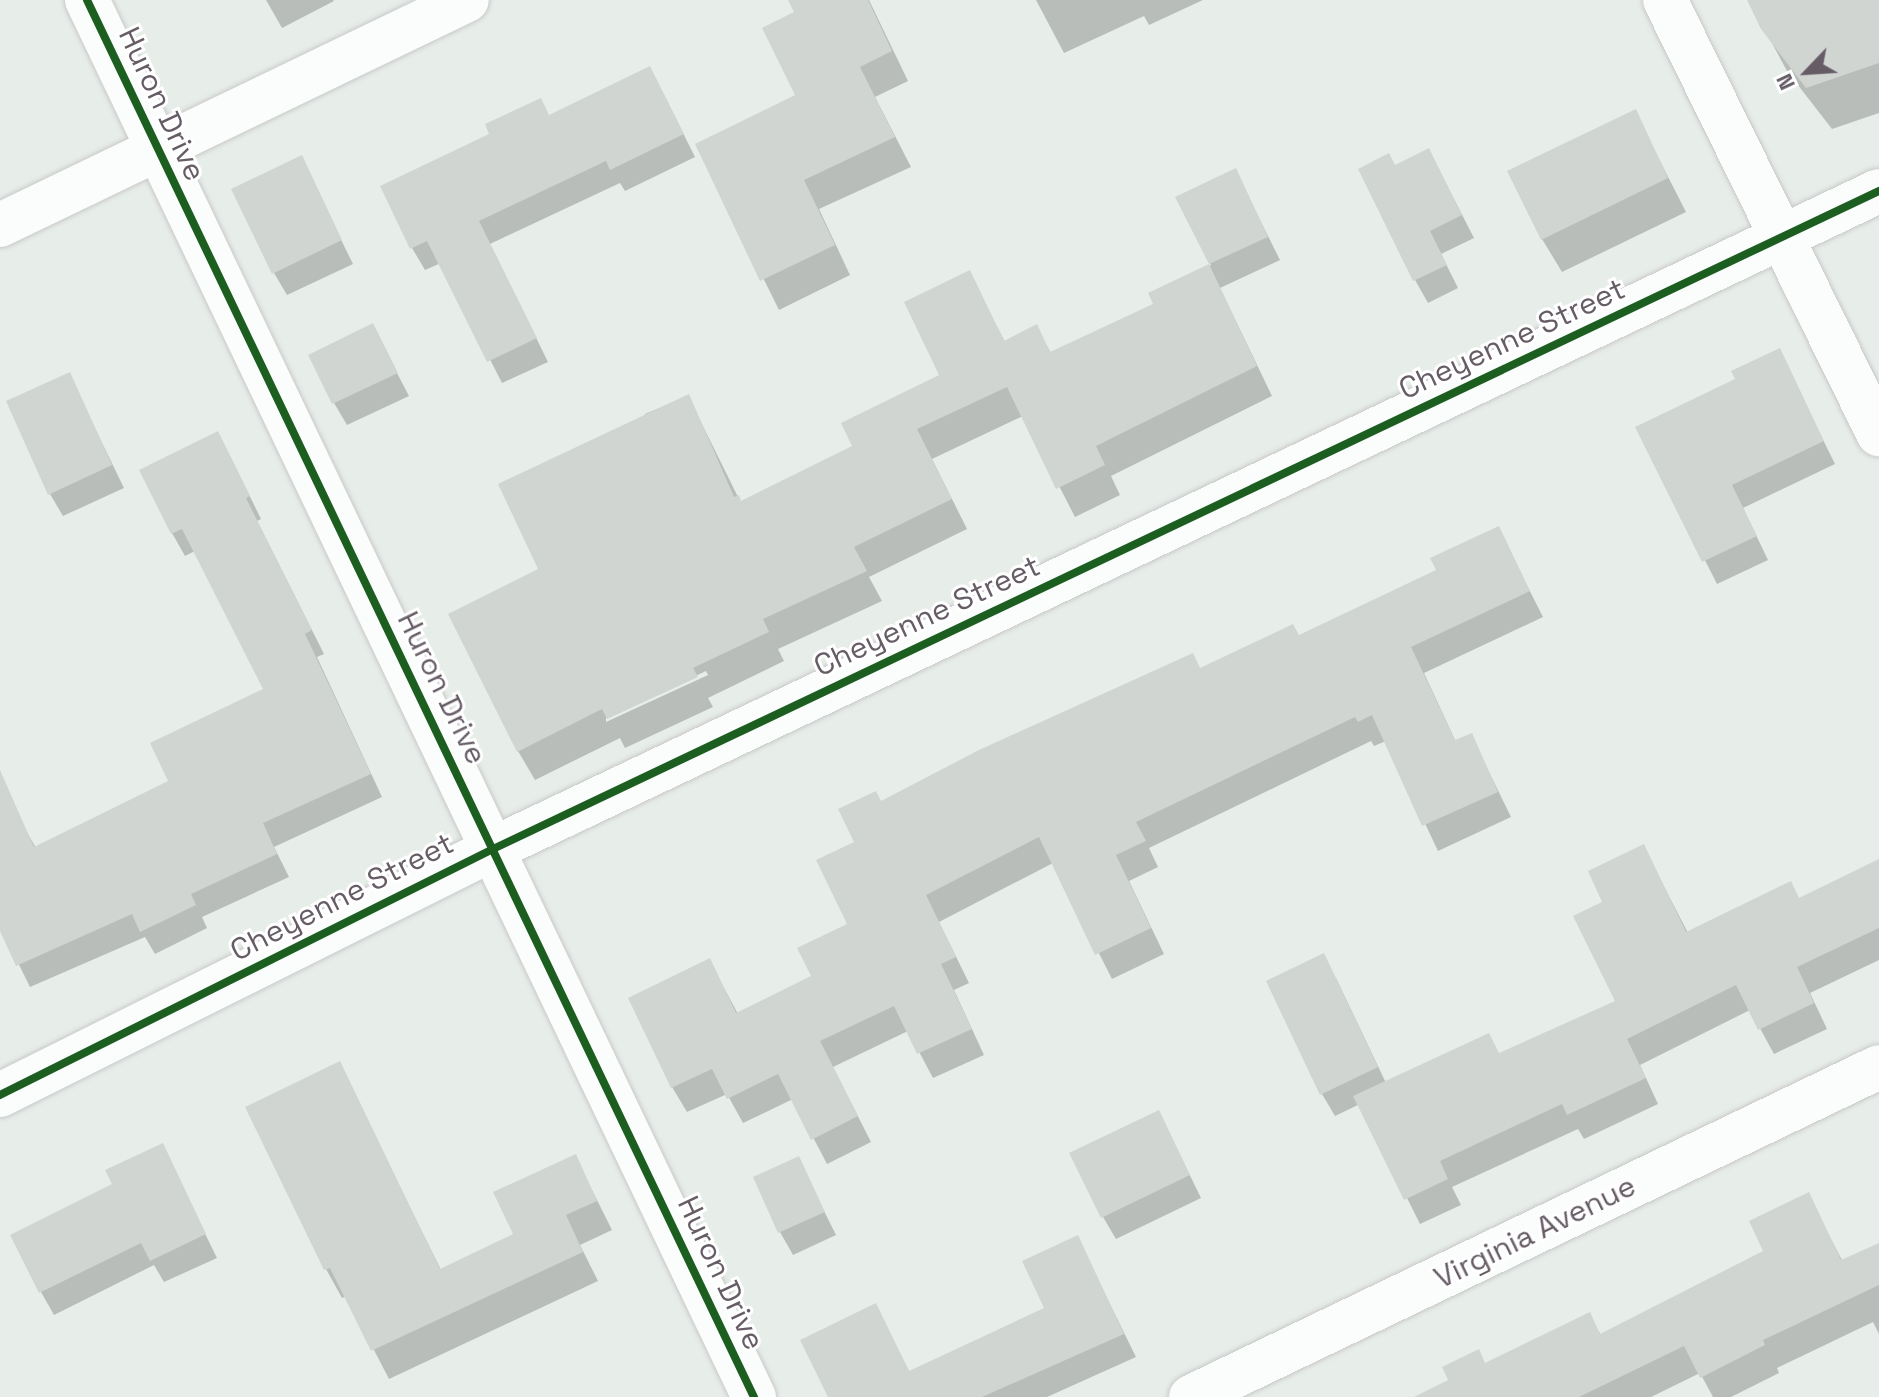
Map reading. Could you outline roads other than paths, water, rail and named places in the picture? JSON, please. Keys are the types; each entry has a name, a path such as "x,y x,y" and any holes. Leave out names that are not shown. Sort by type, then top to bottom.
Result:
{"street":[{"name":"Huron Drive","path":"87,0 754,1397"},
{"path":"0,225 467,0"},
{"path":"1665,0 1780,239 1879,434"},
{"name":"Cheyenne Street","path":"0,1095 493,849 1879,191"},
{"name":"Virginia Avenue","path":"1191,1397 1879,1067"}]}
